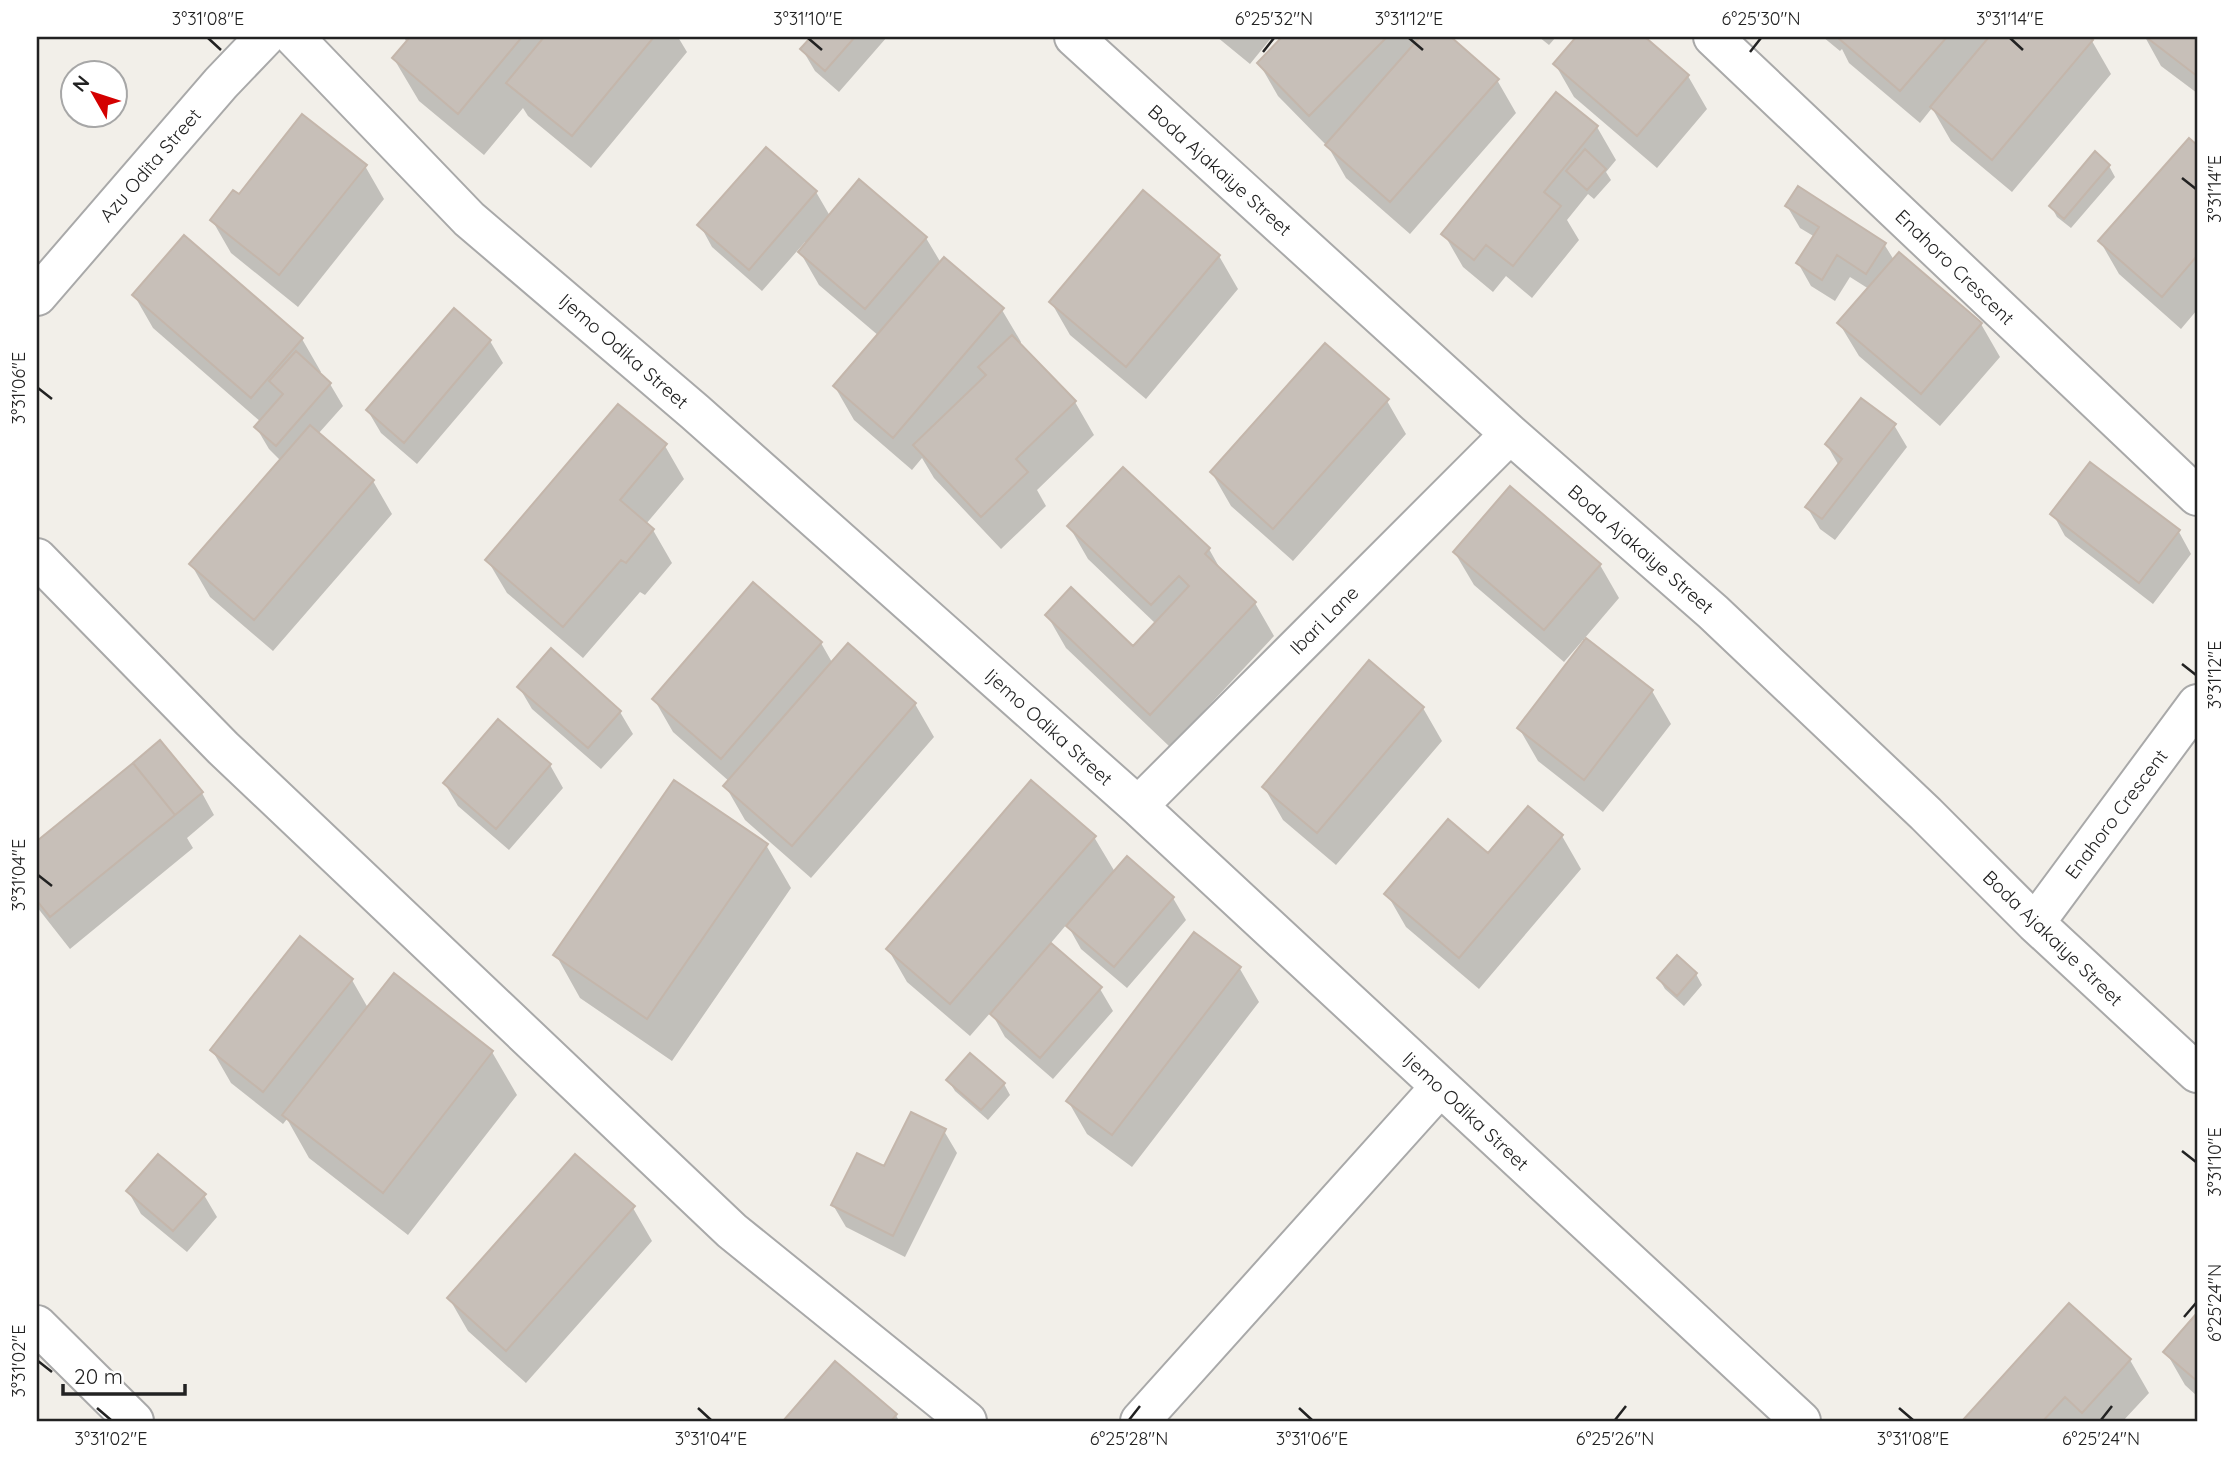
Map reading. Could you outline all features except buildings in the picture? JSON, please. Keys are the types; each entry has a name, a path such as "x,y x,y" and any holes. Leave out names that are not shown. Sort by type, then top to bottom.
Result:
{"street":[{"name":"Azu Odita Street","path":"37,296 221,83 265,37"},
{"name":"Ijemo Odika Street","path":"294,37 470,219 695,412 1138,806 1801,1421"},
{"name":"Boda Ajakaiye Street","path":"1074,37 1510,434 1713,611 1926,814 2035,923 2197,1073"},
{"name":"Enahoro Crescent","path":"1713,37 2197,496"},
{"name":"Ibari Lane","path":"1138,806 1510,434"},
{"path":"37,558 223,748 732,1231 967,1421"},
{"name":"Enahoro Crescent","path":"2035,923 2197,704"},
{"path":"1140,1421 1440,1087"},
{"path":"37,1325 134,1421"}]}
